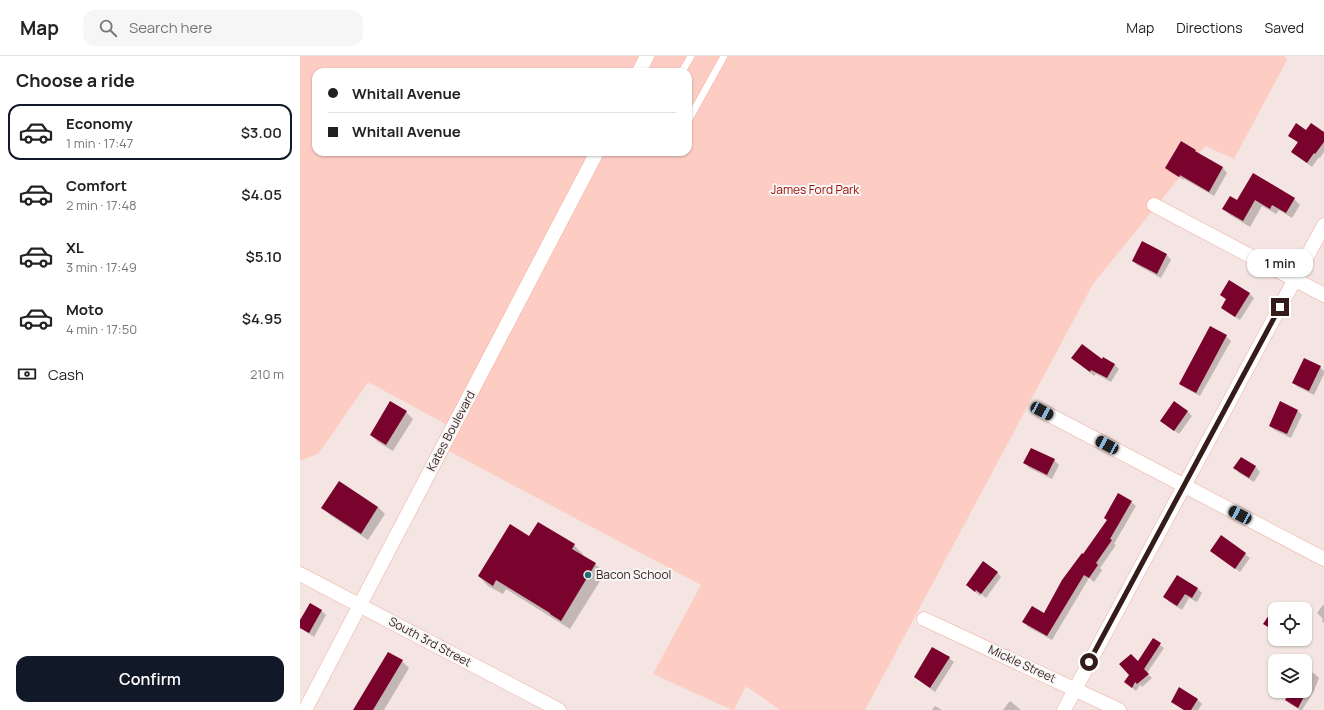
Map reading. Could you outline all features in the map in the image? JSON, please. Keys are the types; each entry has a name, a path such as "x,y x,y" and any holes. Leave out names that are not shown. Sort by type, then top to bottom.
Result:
{"street":[{"path":"640,68 647,56"},
{"name":"Kates Boulevard","path":"305,710 595,156"},
{"path":"1154,205 1324,296"},
{"path":"1064,710 1324,225"},
{"path":"1042,411 1324,559"},
{"name":"South 3rd Street","path":"300,574 559,710"},
{"name":"Mickle Street","path":"924,619 1120,710"}],"lane":[{"path":"684,68 691,56"},
{"path":"692,114 724,56"}],"green space":[{"name":"James Ford Park","path":"300,56 1284,56 1287,60 1234,159 1205,146 1093,284 865,710 780,710 746,686 734,710 732,710 653,674 701,585 443,448 453,428 368,382 319,453 300,461"}],"building":[{"path":"1296,123 1306,130 1311,123 1324,132 1324,142 1307,163 1291,152 1298,142 1288,136"},
{"path":"1181,141 1223,167 1209,192 1165,168"},
{"path":"1253,173 1295,198 1286,213 1272,205 1270,209 1255,200 1243,221 1222,209 1230,196 1237,200"},
{"path":"1142,241 1167,254 1157,274 1132,261"},
{"path":"1229,280 1250,293 1235,317 1221,308 1226,299 1220,295"},
{"path":"1210,326 1227,335 1196,393 1179,384"},
{"path":"1082,344 1102,359 1103,357 1115,364 1107,378 1091,370 1090,372 1071,358"},
{"path":"1304,358 1321,366 1309,391 1292,383"},
{"path":"390,401 407,411 386,445 370,435"},
{"path":"1174,401 1188,411 1174,431 1160,421"},
{"path":"1280,401 1298,410 1287,434 1269,426"},
{"path":"1031,448 1055,459 1047,475 1023,463"},
{"path":"1241,457 1256,466 1249,478 1233,468"},
{"path":"339,481 378,507 361,534 321,508"},
{"path":"1118,493 1132,501 1110,539 1112,540 1096,563 1098,565 1089,578 1084,575 1047,636 1022,622 1032,606 1044,613 1062,580 1107,520 1104,518"},
{"path":"538,522 575,544 572,549 596,563 561,621 496,580 493,586 478,576 510,524 529,536"},
{"path":"1221,535 1246,553 1235,569 1210,551"},
{"path":"983,561 998,572 981,594 976,590 975,592 966,585"},
{"path":"1177,575 1198,588 1192,598 1185,594 1177,606 1163,597"},
{"path":"310,603 322,610 309,633 300,628 300,620"},
{"path":"1268,616 1268,627 1263,624"},
{"path":"1153,638 1161,643 1144,669 1149,674 1137,684 1135,682 1132,688 1124,682 1129,675 1119,664 1131,654 1138,661"},
{"path":"932,647 950,657 930,688 914,677"},
{"path":"388,652 403,660 373,710 353,710"},
{"path":"1179,687 1198,699 1191,710 1184,710 1171,702"},
{"path":"1286,698 1303,698 1298,708 1285,700"}],"place":[{"name":"Bacon School","path":"588,575"}],"route":[{"path":"1089,662 1280,307"}]}
